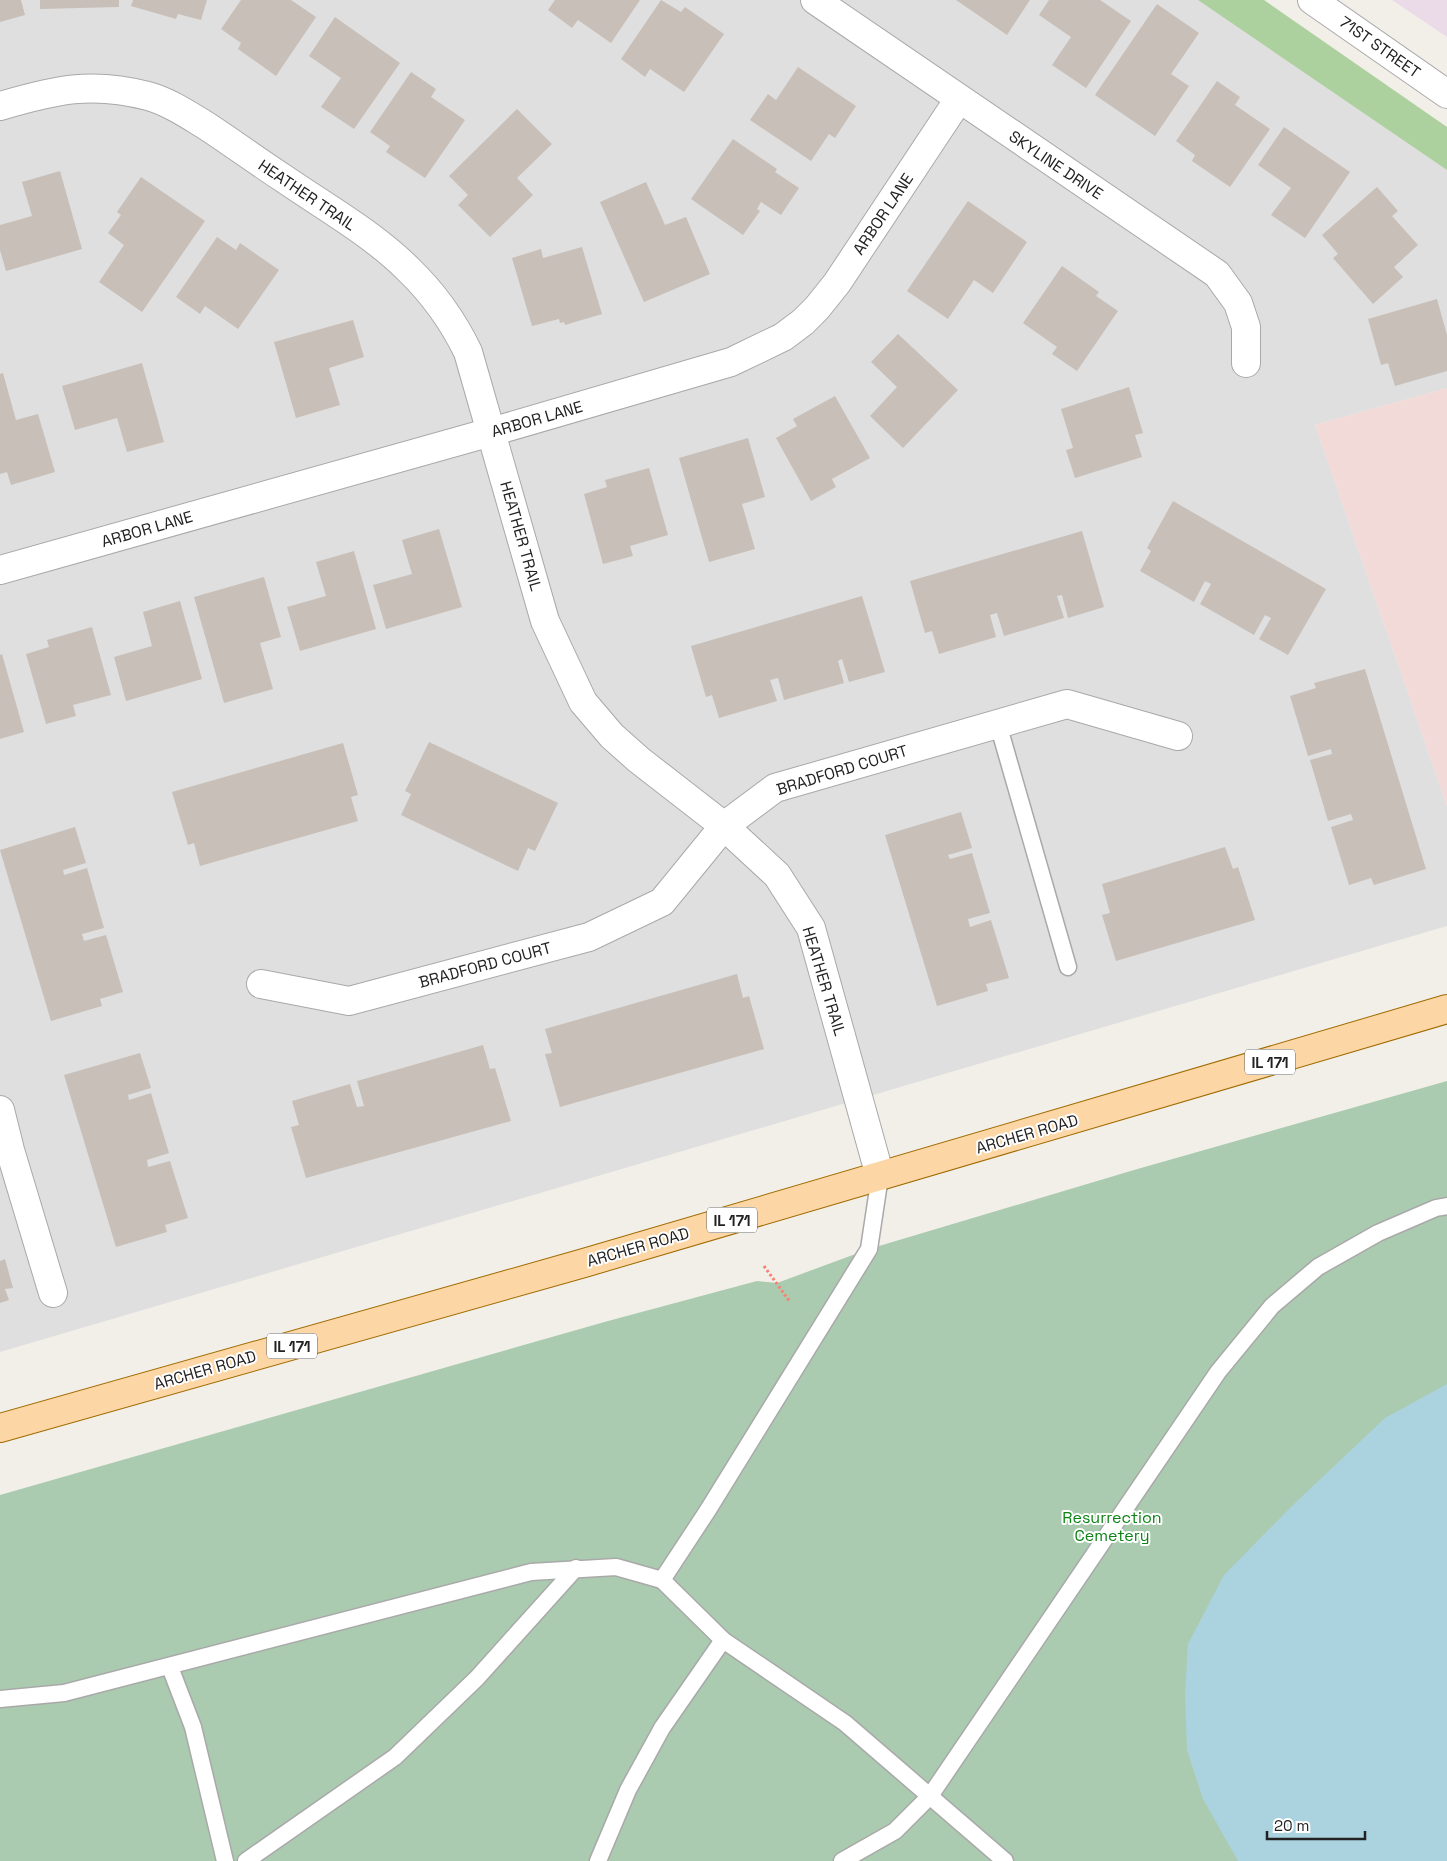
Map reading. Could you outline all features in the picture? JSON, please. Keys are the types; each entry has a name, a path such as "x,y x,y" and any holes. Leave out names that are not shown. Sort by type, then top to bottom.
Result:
{"main road":[{"name":"ARCHER ROAD","path":"0,1428 880,1176 1447,1009"}],"street":[{"name":"SKYLINE DRIVE","path":"815,0 1217,274 1238,302 1246,327 1246,363"},
{"name":"71ST STREET","path":"1312,0 1447,94"},
{"name":"HEATHER TRAIL","path":"0,106 50,92 77,88 111,89 150,96 175,106 222,136 387,250 428,289 459,333 468,352 545,621 583,702 612,736 639,760 724,826 777,875 810,928 880,1176"},
{"name":"ARBOR LANE","path":"0,570 491,432 731,362 783,337 803,322 837,283 959,99"},
{"name":"BRADFORD COURT","path":"261,984 349,1001 589,937 662,902 724,826 775,788 1067,704 1178,736"},
{"path":"0,1110 5,1152 53,1293"}],"lane":[{"path":"998,724 1068,967"},
{"path":"662,1580 708,1510 869,1249 880,1176"},
{"path":"842,1861 895,1831 930,1796 1218,1372 1272,1306 1318,1267 1378,1233 1436,1208 1447,1206"},
{"path":"0,1699 64,1694 531,1572 616,1567 662,1580 723,1640 845,1722 1005,1861"},
{"path":"246,1861 395,1756 478,1678 576,1568"},
{"path":"598,1861 628,1790 662,1728 723,1640"},
{"path":"170,1667 193,1727 225,1861"}],"path":[{"path":"764,1266 790,1302"}],"shaded area":[{"path":"0,0 1215,0 1447,160 1447,388 1315,425 1447,806 1447,926 0,1352"},
{"path":"1392,0 1447,0 1447,37"},
{"path":"1447,388 1447,806 1315,425"}],"green space":[{"path":"1198,0 1264,0 1447,127 1447,170"},
{"name":"Resurrection Cemetery","path":"1447,1081 1447,1861 0,1861 0,1495 608,1321 757,1281 777,1283 869,1249 1134,1170"}],"water":[{"path":"1447,1384 1447,1861 1238,1861 1203,1799 1187,1750 1185,1693 1188,1644 1224,1575 1294,1504 1385,1418"}],"building":[{"path":"0,0 21,0 25,15 0,22"},
{"path":"40,0 119,0 119,7 40,9"},
{"path":"133,0 207,0 201,20 178,14 176,19 131,6"},
{"path":"241,0 291,0 316,17 276,76 238,49 241,43 221,29"},
{"path":"555,0 640,0 611,43 578,20 572,28 548,10"},
{"path":"661,0 681,12 685,7 724,34 684,92 650,69 645,77 621,59"},
{"path":"956,0 1030,0 1007,35"},
{"path":"1049,0 1100,0 1131,21 1086,88 1052,65 1071,37 1039,15"},
{"path":"1157,4 1199,33 1171,74 1189,86 1155,136 1095,95"},
{"path":"335,17 400,63 354,129 321,107 341,78 309,56"},
{"path":"798,67 856,106 835,138 829,134 811,161 750,120 768,94 776,100"},
{"path":"411,72 436,89 431,97 465,120 425,178 386,152 390,146 370,132"},
{"path":"1217,81 1240,97 1235,105 1270,129 1230,187 1192,161 1195,155 1176,141"},
{"path":"517,109 552,144 517,178 533,195 490,237 458,205 468,195 449,176"},
{"path":"1284,127 1350,172 1305,238 1271,215 1291,188 1258,165"},
{"path":"733,139 777,169 775,172 799,188 781,215 761,202 757,209 760,211 743,235 691,199"},
{"path":"60,171 82,249 6,271 0,250 0,225 32,216 22,182"},
{"path":"141,177 205,221 142,312 99,282 124,245 108,233 121,215 117,212"},
{"path":"646,182 665,225 686,217 710,274 644,302 600,202"},
{"path":"1377,187 1398,211 1392,216 1418,245 1394,267 1403,277 1373,304 1333,258 1338,254 1322,235"},
{"path":"968,201 1027,242 993,293 974,280 948,319 907,291"},
{"path":"217,237 236,250 240,243 279,270 238,329 205,306 200,314 176,297"},
{"path":"582,247 602,314 565,325 564,322 560,323 559,319 532,326 512,258 541,249 543,258"},
{"path":"1062,266 1099,292 1096,296 1118,311 1077,371 1052,354 1057,347 1023,323"},
{"path":"1437,299 1447,335 1447,371 1395,386 1388,363 1381,365 1368,319"},
{"path":"353,320 364,357 329,368 340,405 296,418 274,342"},
{"path":"898,334 958,390 903,448 870,416 897,387 871,362"},
{"path":"142,363 164,442 127,452 117,418 75,430 62,386"},
{"path":"3,373 16,420 38,414 55,472 11,485 7,472 0,474 0,374"},
{"path":"1129,387 1143,433 1135,435 1142,457 1075,478 1066,450 1073,448 1061,409"},
{"path":"835,396 870,458 832,479 836,487 811,501 776,438 797,426 793,419"},
{"path":"748,438 765,497 742,504 755,549 709,562 679,458"},
{"path":"649,468 668,535 630,546 633,556 603,564 584,494 607,487 605,480"},
{"path":"1173,501 1326,589 1288,655 1259,639 1271,618 1265,615 1254,635 1200,604 1211,584 1205,581 1194,602 1140,571 1151,551 1147,548"},
{"path":"439,529 462,607 386,629 373,585 412,574 402,540"},
{"path":"1082,531 1104,607 1068,618 1062,595 1057,596 1064,618 1004,636 997,613 990,615 996,637 939,654 932,631 925,633 910,581"},
{"path":"354,551 376,629 300,651 287,607 326,596 316,562"},
{"path":"264,577 281,637 260,643 273,689 224,703 194,597"},
{"path":"862,596 885,672 849,682 842,659 838,661 844,683 784,700 778,678 770,680 777,701 719,718 712,695 706,697 691,646"},
{"path":"180,601 202,679 126,701 114,657 152,646 143,612"},
{"path":"92,627 111,695 73,705 76,716 46,724 26,654 49,647 47,640"},
{"path":"2,654 24,732 0,739 0,655"},
{"path":"1365,669 1426,869 1374,885 1371,878 1349,885 1331,827 1353,820 1351,814 1328,821 1310,760 1332,754 1331,749 1308,756 1290,696 1316,688 1314,683"},
{"path":"429,742 558,803 535,851 528,848 518,871 401,815 411,794 405,791"},
{"path":"343,743 358,795 351,797 358,821 200,866 194,843 188,845 172,792"},
{"path":"961,812 972,848 948,855 950,859 972,853 990,913 968,919 970,927 991,920 1009,978 986,984 988,991 937,1006 885,835"},
{"path":"75,827 86,863 63,870 64,875 87,868 104,928 82,934 84,941 106,935 123,992 100,999 102,1006 51,1021 0,850"},
{"path":"1225,847 1233,869 1238,867 1255,920 1116,961 1102,915 1110,913 1102,884"},
{"path":"737,974 743,998 749,996 764,1049 560,1107 545,1054 552,1053 545,1029"},
{"path":"483,1045 490,1069 495,1068 511,1121 306,1178 291,1127 299,1125 292,1101 350,1084 357,1107 364,1106 357,1081"},
{"path":"140,1053 151,1088 128,1095 129,1100 151,1093 169,1153 147,1160 148,1167 170,1161 188,1218 165,1225 167,1232 116,1247 64,1075"},
{"path":"5,1259 13,1288 5,1289 9,1300 0,1303 0,1261"}]}
